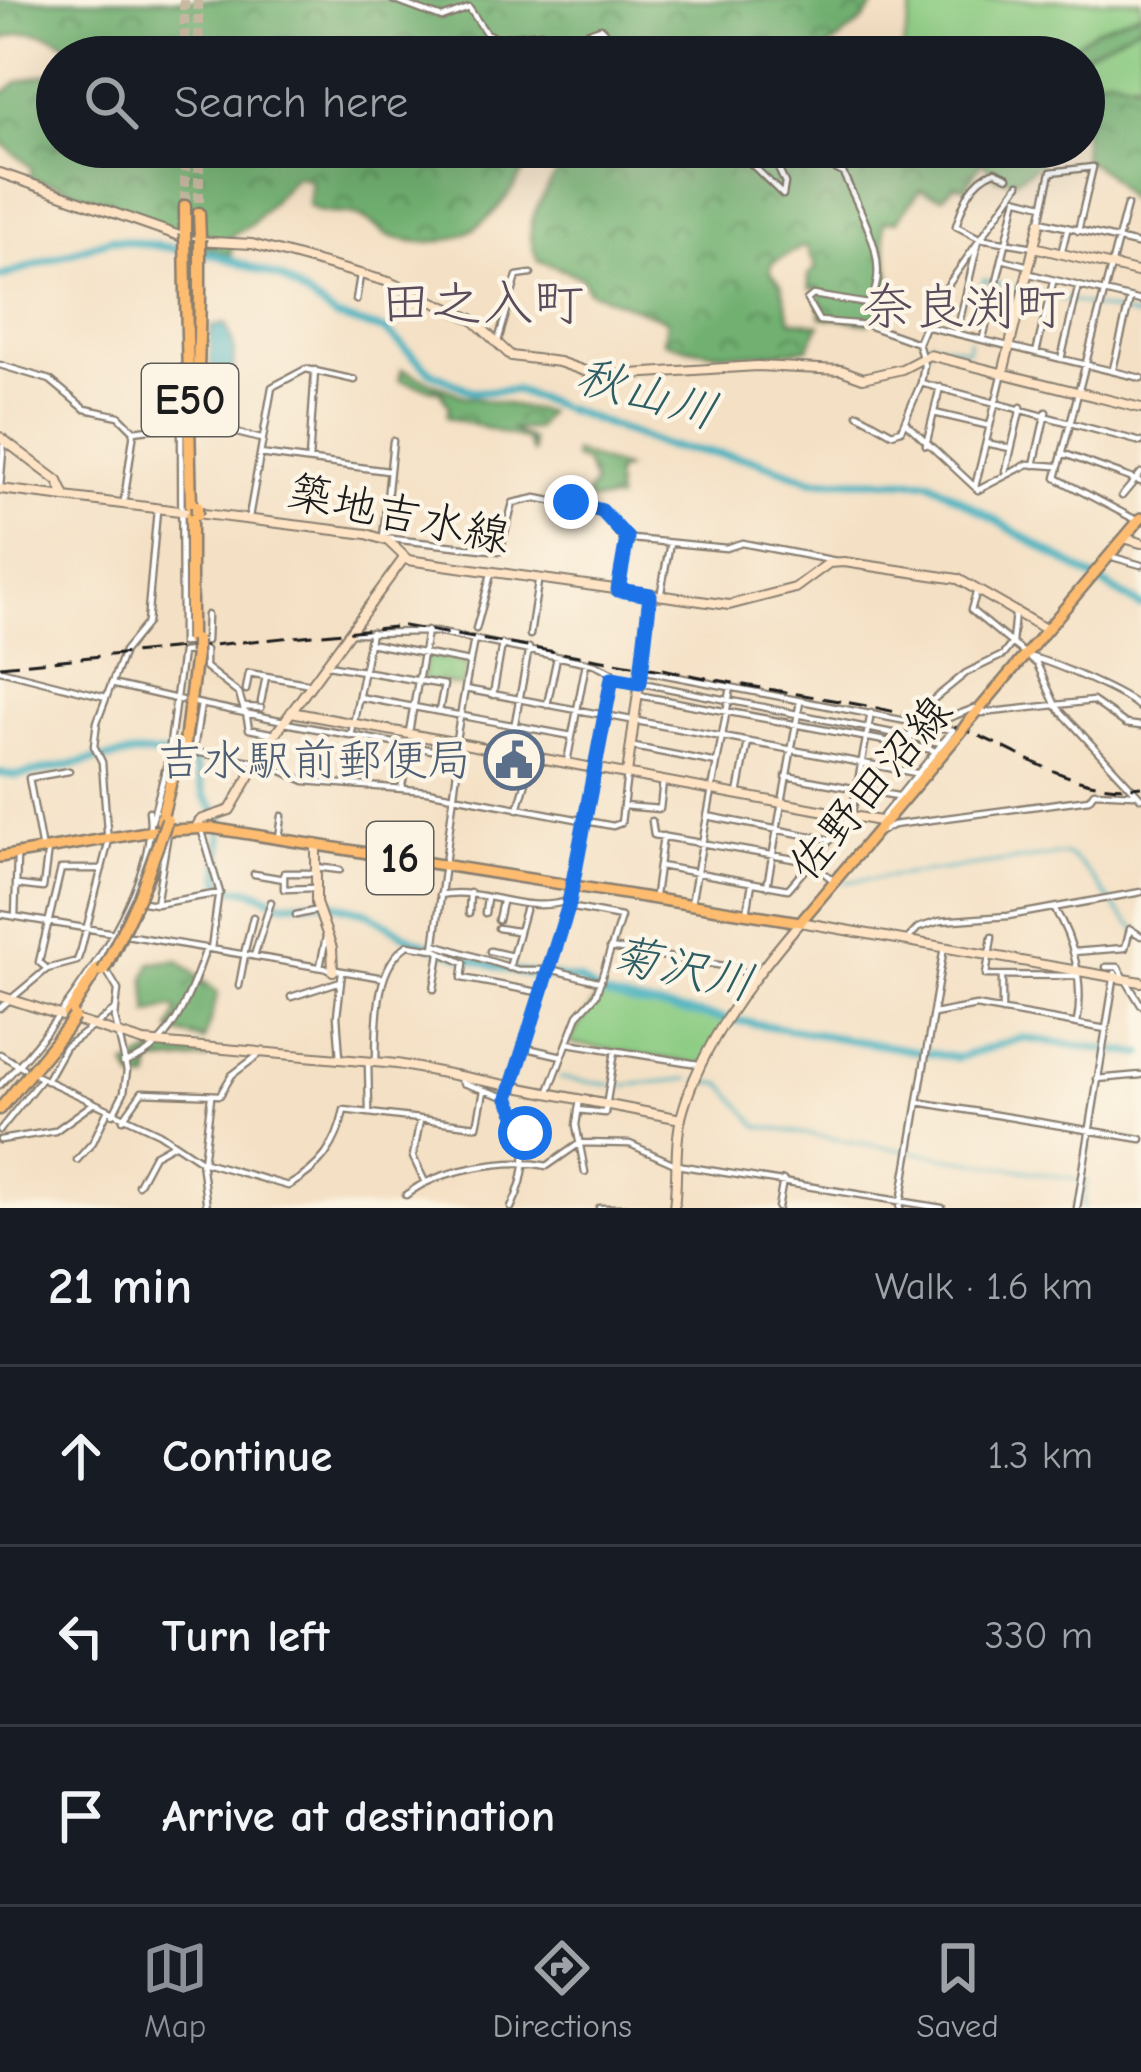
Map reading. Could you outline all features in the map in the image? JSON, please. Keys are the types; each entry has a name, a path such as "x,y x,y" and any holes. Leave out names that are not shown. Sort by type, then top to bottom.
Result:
{"highway":[{"name":"E50","path":"185,206 193,295"},
{"name":"E50","path":"2,1100 101,968 134,896 182,750 193,647 193,295 200,213"},
{"name":"E50","path":"2,1100 56,1041 65,1021"}],"main road":[{"name":"佐野田沼線","path":"0,857 160,825 199,828 800,922 1135,527"}],"street":[{"path":"393,0 442,18 469,8 492,36"},
{"path":"578,36 601,28 608,36"},
{"path":"514,36 549,36"},
{"path":"755,168 783,195 785,183 778,168"},
{"path":"834,168 843,173 877,266 876,292 868,304 814,296 807,300 812,315 828,322 867,325 918,344"},
{"path":"975,488 1052,171 1077,168"},
{"path":"1078,231 1093,168"},
{"path":"1008,177 995,171 984,175 963,204 956,226 979,238 1141,273"},
{"path":"0,173 194,241 252,244 362,273 467,316 511,356 609,377 757,366 841,370 863,378 922,357 1141,408"},
{"path":"983,340 1019,184"},
{"path":"858,414 892,433 904,422 921,382 918,344 925,326 979,238 1015,198"},
{"path":"1015,198 1043,205"},
{"path":"1126,205 1057,466 1058,482 1135,527 1141,543"},
{"path":"1040,222 1141,245"},
{"path":"1061,254 1067,228"},
{"path":"957,334 979,238"},
{"path":"1002,259 1053,280 1141,302"},
{"path":"356,300 362,273"},
{"path":"495,345 517,277 531,274"},
{"path":"1036,353 1053,280"},
{"path":"1061,359 1078,286"},
{"path":"1112,372 1130,298"},
{"path":"925,326 1140,378 1141,366"},
{"path":"0,365 50,380 85,409 119,416 134,430"},
{"path":"249,517 273,386 285,376 315,370 356,380"},
{"path":"309,460 315,370"},
{"path":"921,382 1070,418 1141,442"},
{"path":"926,446 940,387"},
{"path":"1005,475 1022,406"},
{"path":"934,412 990,426"},
{"path":"1034,465 1046,412"},
{"path":"904,422 975,488"},
{"path":"134,430 183,424 192,510 182,643 206,641 207,615"},
{"path":"201,424 261,440"},
{"path":"124,501 134,430"},
{"path":"0,488 2,438"},
{"path":"2,438 58,482 64,494"},
{"path":"393,441 383,538 498,552"},
{"path":"986,443 1011,448"},
{"path":"1060,452 1138,481"},
{"path":"260,454 388,471"},
{"path":"975,488 1034,465 1057,466"},
{"path":"1122,496 1141,472"},
{"name":"築地吉水線","path":"0,488 383,538 404,558 736,604 795,588 836,561"},
{"path":"476,629 513,503 524,497 602,511 627,538 729,548 742,543 953,578 1047,630"},
{"path":"0,1008 5,998 47,969 77,961 88,928 107,838 102,762 94,746 124,651 147,623 158,506"},
{"path":"618,590 627,538"},
{"path":"182,750 258,761 305,781 400,788 617,826 641,670 670,543"},
{"path":"1109,556 1141,565"},
{"path":"123,1064 158,1044 208,949 220,914 200,820 230,809 283,722 404,558"},
{"path":"530,635 539,577"},
{"path":"977,590 970,608 1012,643 1101,689 1127,694 1140,708"},
{"path":"908,745 918,712 966,673 998,660 1012,643 1015,612"},
{"path":"345,634 428,631 529,648 610,671 569,904 508,1098"},
{"path":"400,788 428,631"},
{"path":"351,736 371,632"},
{"path":"453,754 474,639"},
{"path":"369,643 470,662"},
{"path":"493,694 502,644"},
{"path":"507,765 529,648"},
{"path":"182,750 182,652 206,650 205,668 234,689 249,729 275,734"},
{"path":"1029,655 1056,706 1140,796"},
{"path":"547,705 557,656"},
{"path":"567,762 586,663"},
{"path":"324,664 444,685 439,712"},
{"path":"0,670 106,697"},
{"path":"291,712 882,822 897,796 952,730 641,670"},
{"path":"246,690 249,673 310,684"},
{"path":"245,711 261,705 266,676"},
{"path":"612,678 910,733 942,743"},
{"path":"111,684 179,700"},
{"path":"691,904 731,687"},
{"path":"465,689 916,773"},
{"path":"638,695 934,752"},
{"path":"359,697 572,736"},
{"path":"766,886 800,700"},
{"path":"982,713 1097,701 1123,722 1141,726"},
{"path":"101,968 160,825 198,704 459,755 440,895 434,988"},
{"path":"918,712 948,719 975,708"},
{"path":"660,866 788,889 852,816 871,713"},
{"path":"738,794 748,742"},
{"path":"631,747 717,763"},
{"path":"518,808 533,756"},
{"path":"18,885 43,888 45,849 28,778 69,771"},
{"path":"786,776 897,796"},
{"path":"623,806 660,809 663,780"},
{"path":"874,835 893,825 1089,799 1094,792 1140,796"},
{"path":"149,811 160,825 164,850 156,904"},
{"path":"279,838 282,816"},
{"path":"707,816 831,840"},
{"path":"652,820 654,836 811,862 835,882"},
{"path":"655,898 663,836"},
{"path":"316,844 318,910 341,980 340,1058"},
{"path":"148,847 164,850"},
{"path":"101,968 127,934 164,850"},
{"path":"15,917 17,854"},
{"path":"142,865 155,870"},
{"path":"47,969 39,962 52,923 61,869 102,869"},
{"path":"316,888 284,890 284,873 340,870"},
{"path":"254,874 284,879"},
{"path":"746,914 752,883"},
{"path":"907,940 940,921 1141,892"},
{"path":"440,895 470,893 525,908 569,904 621,915 601,982 578,1016 549,1093"},
{"path":"469,914 470,893"},
{"path":"119,898 156,904 218,896"},
{"path":"485,913 487,899"},
{"path":"254,956 271,902"},
{"path":"502,902 498,924 518,932"},
{"path":"509,968 525,908"},
{"path":"1054,908 1076,971 1077,1024"},
{"path":"296,915 318,910"},
{"path":"0,914 384,978"},
{"path":"238,986 253,917"},
{"path":"674,1208 681,1119 704,1065 753,979 800,922 1141,980"},
{"path":"1072,952 1125,948 1130,929 1141,936"},
{"path":"320,967 326,933"},
{"path":"992,937 986,975 1076,971"},
{"path":"901,1204 945,946"},
{"path":"369,1110 384,978 403,948 437,948 509,968 551,969 601,982"},
{"path":"437,948 464,963 462,979 543,993"},
{"path":"610,948 736,968 753,979"},
{"path":"490,951 512,956"},
{"path":"1106,967 1116,965 1141,1005"},
{"path":"77,1160 93,1142 126,1084 115,1010 118,990 101,968"},
{"path":"1077,1208 1119,976"},
{"path":"1002,977 1002,1010"},
{"path":"292,997 341,980"},
{"path":"5,998 120,1038 372,1061 458,1074 579,1104 607,1104 681,1119"},
{"path":"934,1013 976,1006 1106,1029"},
{"path":"0,1130 65,1047 115,1010"},
{"path":"2,1100 21,1067 65,1021"},
{"path":"568,1043 704,1065"},
{"path":"527,1048 562,1056"},
{"path":"607,1104 616,1051"},
{"path":"123,1119 142,1093 222,1093 232,1075 262,1053"},
{"path":"0,1054 21,1067"},
{"path":"458,1074 459,1081 508,1098 525,1133 524,1162 511,1208"},
{"path":"1097,1079 1141,1075"},
{"path":"42,1078 202,1162 288,1186 314,1170 337,1140 344,1110 477,1126 484,1091"},
{"path":"208,1208 202,1162 211,1096"},
{"path":"918,1102 1141,1139"},
{"path":"0,1140 55,1131 94,1103"},
{"path":"579,1104 585,1172"},
{"path":"420,1120 412,1153 424,1180"},
{"path":"406,1195 424,1180 524,1162 553,1165 580,1143 630,1144 677,1165 942,1208"},
{"path":"138,1185 154,1155 174,1144"},
{"path":"778,1208 783,1180"},
{"path":"605,1208 627,1208"}],"green space":[{"path":"0,0 877,0 864,20 844,36 22,33 0,41"},
{"path":"914,0 1141,0 1141,79 1105,85 1105,36 906,36"},
{"path":"1141,12 1141,24 1105,43 1105,36 1087,36"},
{"path":"36,77 36,168 525,168 483,222 445,241 421,242 393,237 361,217 314,209 308,205 311,180 296,176 251,225 232,235 231,257 58,184 30,179 32,168 0,141 0,97 17,82"},
{"path":"1105,77 1141,85 1141,213 1098,168 1105,168"},
{"path":"558,168 978,168 965,188 955,185 942,197 920,190 897,221 884,221 891,278 887,315 874,316 868,323 821,317 819,288 810,289 808,275 816,268 806,245 772,263 770,271 781,284 791,320 820,325 808,348 773,353 716,352 664,341 667,320 589,291 581,277 538,260 531,233"},
{"path":"988,168 1033,168 1015,180 997,178"},
{"path":"402,369 463,396 547,412 536,429 510,429 532,440 533,454 526,440 447,417 449,406 440,392 399,380"},
{"path":"574,452 625,469 615,474 617,500 588,501 586,494 594,484 586,463 574,459"},
{"path":"426,655 466,663 464,686 422,680"},
{"path":"178,960 218,993 204,1041 170,1031 178,1011 171,1007 149,1014 145,978 151,963"},
{"path":"599,994 728,1021 704,1065 568,1043"},
{"path":"159,1049 207,1051 207,1059 152,1063 149,1080 135,1081 126,1066"}],"water":[{"path":"226,324 234,348 233,371 211,371 211,327"}],"waterway":[{"name":"秋山川","path":"0,277 111,239 213,254 281,278 336,317 386,331 431,372 473,392 515,390 665,446 752,459 813,480 929,481 1141,606"},
{"path":"977,307 984,280 1019,289"},
{"path":"1029,291 1141,318"},
{"path":"928,351 930,341 967,350 969,340"},
{"name":"菊沢川","path":"104,759 161,754 194,765 205,797 222,819 220,879 231,889 251,890 282,903 322,901 366,912 410,938 515,972 579,980 599,994 628,1002 957,1058 1021,1038 1141,1054"},
{"name":"菊沢川","path":"0,773 16,776 99,759"},
{"path":"845,882 1065,854 1084,868 1141,932"},
{"path":"560,1078 618,1086 689,1079"},
{"path":"698,1081 723,1084 758,1126 1087,1181 1083,1208"}],"tunnel":[{"path":"184,0 185,36"},
{"path":"198,0 199,36"},
{"path":"185,168 185,206"},
{"path":"199,168 199,213"}],"railway":[{"path":"0,666 404,626 679,673"},
{"path":"663,669 943,723 1063,775 1113,786 1141,786"}],"place":[{"name":"吉水駅前郵便局","path":"514,760"}],"district":[{"name":"田之入町","path":"482,303"},
{"name":"奈良渕町","path":"964,307"}],"route":[{"path":"525,1133 508,1098 568,908 612,678 640,683 650,595 618,590 627,538 616,532 602,511 571,502"}]}
